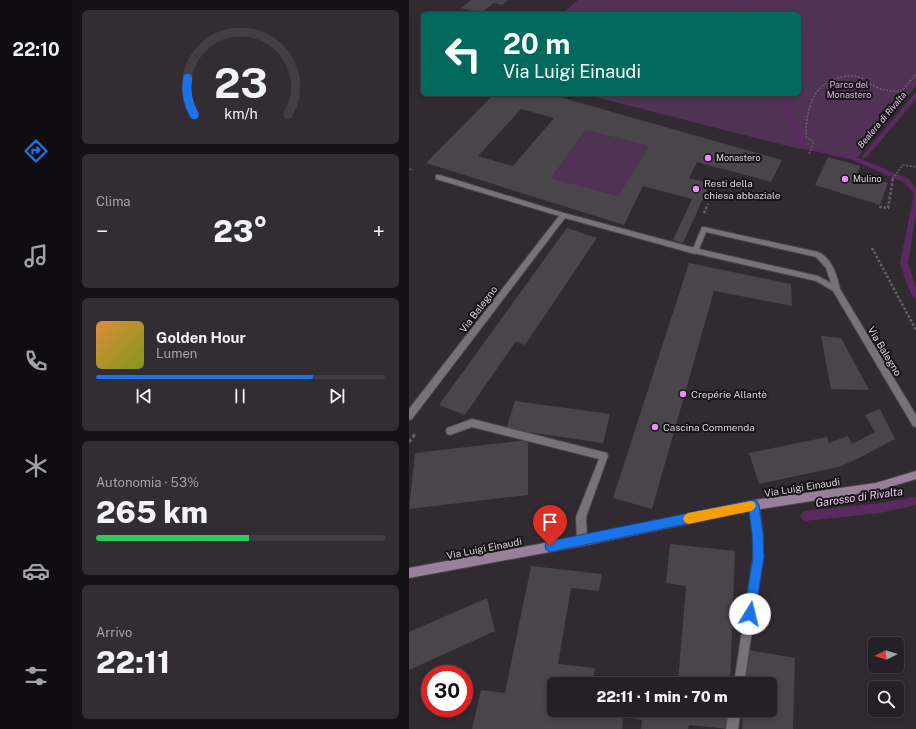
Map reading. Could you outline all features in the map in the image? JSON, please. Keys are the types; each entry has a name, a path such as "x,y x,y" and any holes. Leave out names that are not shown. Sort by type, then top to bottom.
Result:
{"main road":[{"name":"Via Luigi Einaudi","path":"409,573 754,505 876,487 916,475"}],"street":[{"path":"438,177 563,215 695,252 818,279 836,289"},
{"name":"Via Balegno","path":"409,416 563,215"},
{"name":"Via Balegno","path":"695,252 703,229 818,255 828,264 834,274 836,289 916,423"},
{"path":"450,431 472,423 603,456 581,517 582,540"},
{"path":"740,677 758,557 758,534 754,505"},
{"path":"732,729 734,717"}],"path":[{"path":"809,154 814,142 806,137 805,120 812,97 822,84 833,78 849,76 861,78 874,86 891,92 902,91 916,74"},
{"path":"879,207 888,208 892,179 898,170 903,165 916,167"},
{"path":"409,169 413,170"},
{"path":"872,248 916,330"}],"green space":[{"name":"Parco del Monastero","path":"578,0 916,0 916,86 857,158 796,148 591,96 801,96 801,12 564,12"},
{"path":"586,130 649,146 618,196 551,178"}],"building":[{"path":"471,0 508,0 502,5 494,3 482,12 461,8"},
{"name":"Monastero","path":"492,96 556,96 782,160 771,182 697,162 689,178 710,183 683,243 673,240 692,199 643,186 624,225 426,163","holes":["521,109 554,118 513,166 478,156","586,130 649,146 618,196 551,178"]},
{"name":"Mulino","path":"828,157 860,166 857,174 888,183 880,205 815,185"},
{"path":"567,228 597,238 525,345 516,341 465,415 439,405"},
{"name":"Cascina Commenda","path":"689,263 791,284 792,306 714,291 652,509 613,498"},
{"path":"821,336 841,338 869,390 831,389"},
{"path":"515,401 610,414 603,443 506,429"},
{"path":"880,409 895,439 839,467 759,484 749,453 827,437 829,443 848,436 852,444 875,432 865,415"},
{"path":"528,440 528,495 409,509 415,453"},
{"path":"670,544 735,551 730,677 678,677 686,586 666,583"},
{"path":"531,566 602,574 599,591 571,588 558,664 595,668 593,677 547,677 547,717 624,717 622,729 472,729 481,690 505,693"},
{"path":"487,598 495,631 409,670 409,632"},
{"path":"747,650 795,658 793,729 742,729 743,717 777,717 777,677 745,677"},
{"path":"729,717 728,729 689,725 688,729 641,729 642,720 630,718"}],"waterway":[{"path":"743,0 748,12"},
{"name":"Bealera di Rivalta","path":"864,157 916,95"},
{"path":"783,96 804,147 852,157 907,181 916,193"},
{"path":"916,196 904,263 916,295"},
{"name":"Garosso di Rivalta","path":"805,516 880,508 916,501"}],"slow traffic":[{"path":"688,519 751,506"}],"place":[{"name":"Monastero","path":"708,158"},
{"name":"Mulino","path":"845,179"},
{"name":"Resti della chiesa abbaziale","path":"696,189"},
{"name":"Crepérie Allantè","path":"683,394"},
{"name":"Cascina Commenda","path":"655,427"}],"route":[{"path":"550,546 754,505 758,534 758,557 750,614"}]}
